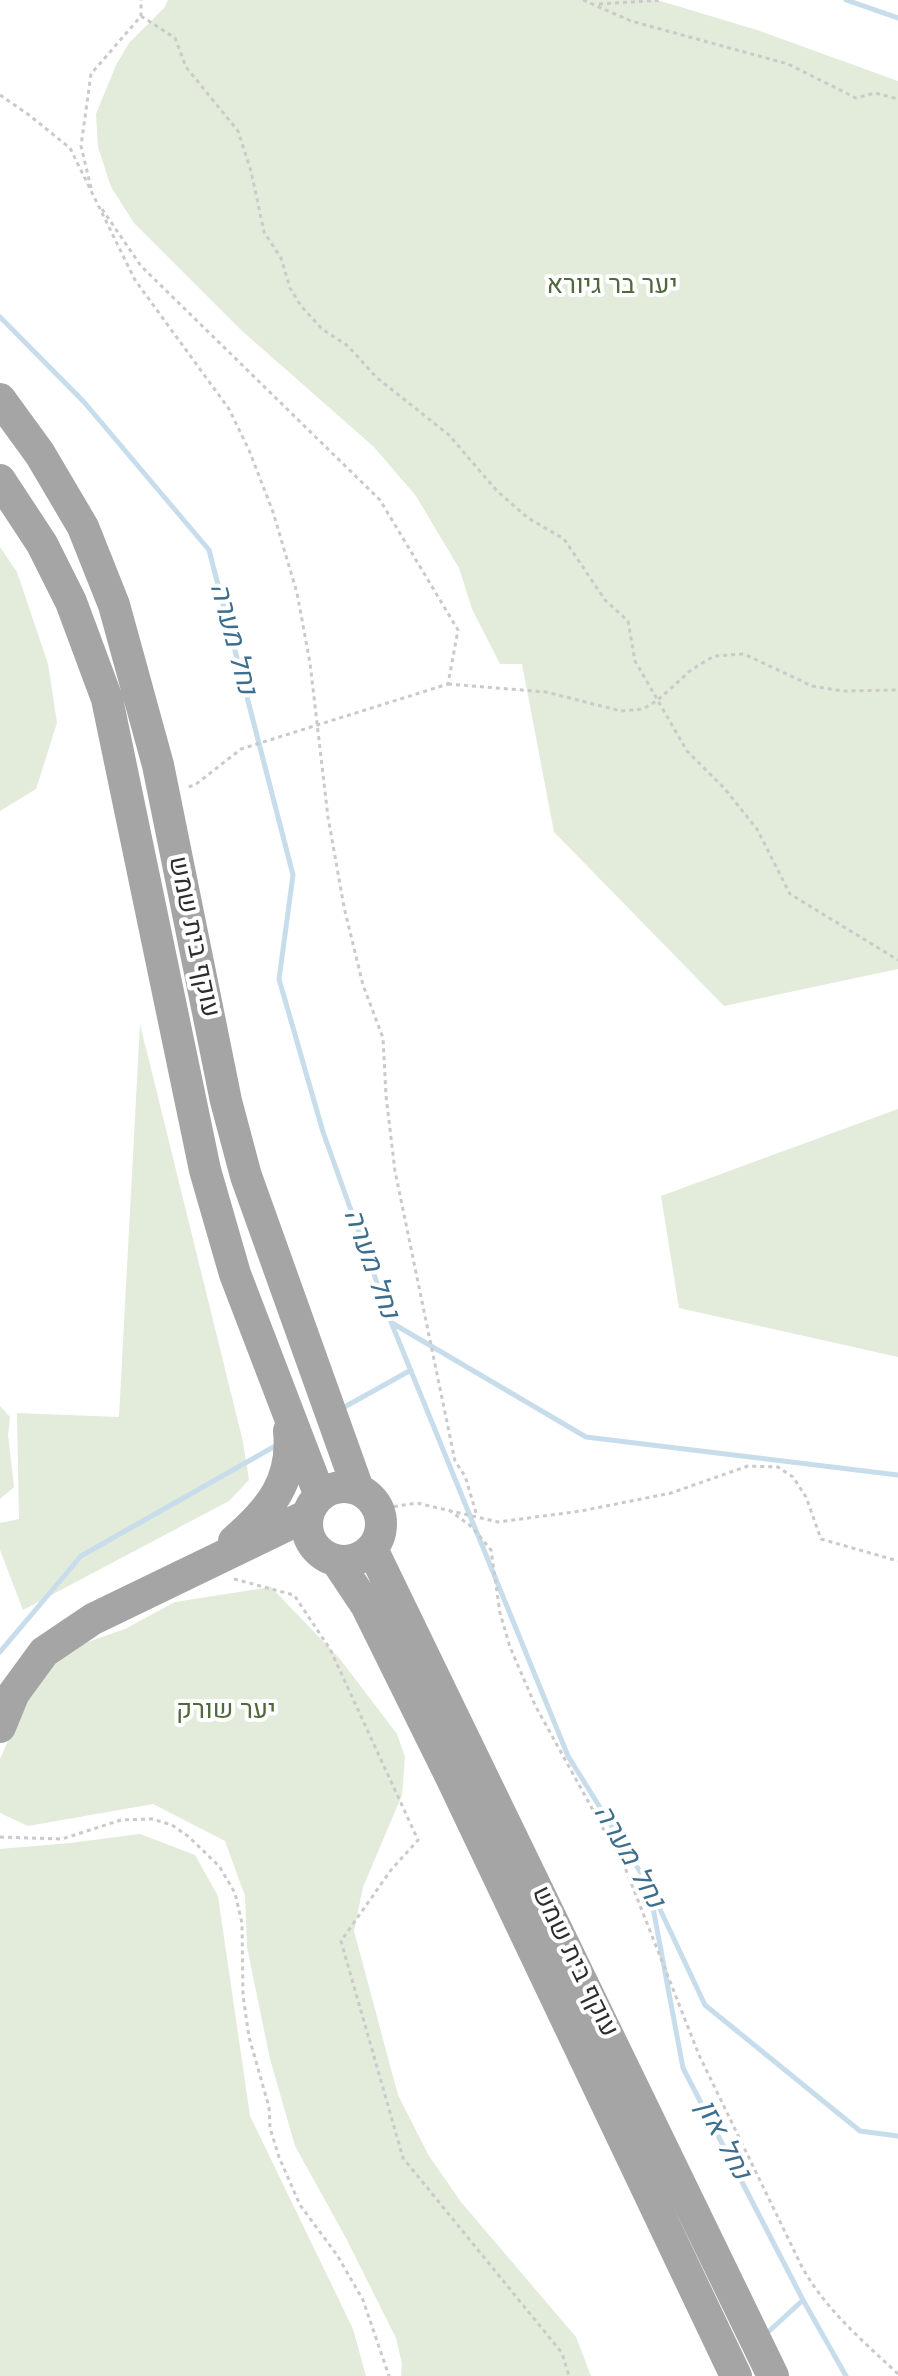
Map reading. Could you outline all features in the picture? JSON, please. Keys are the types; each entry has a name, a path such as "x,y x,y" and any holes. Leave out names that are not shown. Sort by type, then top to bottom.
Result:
{"main road":[{"name":"עוקף בית שמש","path":"0,399 40,454 83,527 114,605 163,792 226,1101 246,1176 277,1267 368,1499"},
{"name":"עוקף בית שמש","path":"0,480 42,544 71,602 107,699 205,1170 235,1274 287,1409 314,1505"},
{"path":"222,1569 275,1497 287,1472 291,1448 287,1409"},
{"path":"0,1727 14,1693 44,1652 93,1619 278,1548 355,1559 372,1549 378,1539 381,1517 368,1499 338,1487 222,1569"},
{"path":"314,1505 307,1527 310,1538 326,1554"},
{"name":"עוקף בית שמש","path":"372,1549 773,2376"},
{"name":"עוקף בית שמש","path":"326,1554 366,1605 736,2376"}],"path":[{"path":"141,0 141,16 91,74 81,146 93,196 141,266 380,500 458,630 448,684"},
{"path":"583,0 631,21 788,64 856,98 875,93 898,99"},
{"path":"595,4 663,0"},
{"path":"141,16 175,38 186,67 238,131 251,171 264,232 281,258 290,288 301,306 322,329 348,346 376,377 449,435 497,491 528,518 564,539 605,600 628,621 635,661 687,751 724,788 757,829 790,894 898,960"},
{"path":"0,95 70,148 135,280 229,409 273,512 297,593 310,663 328,817 344,907 363,985 383,1038 395,1171 455,1461 465,1476 477,1516"},
{"path":"163,792 195,785 241,749 448,684 546,692 621,711 643,709 658,700 691,670 714,656 744,654 812,686 842,691 898,690"},
{"path":"368,1499 417,1503 498,1522 581,1511 671,1493 748,1466 778,1467 793,1477 806,1497 821,1539 898,1561"},
{"path":"449,1510 472,1527 491,1550 500,1613 510,1647 529,1690 626,1870 699,2055 802,2267 832,2312 898,2374"},
{"path":"222,1569 294,1595 330,1649 418,1840 391,1870 341,1941 345,1956 403,2158 562,2353 569,2376"},
{"path":"0,1837 62,1839 121,1820 152,1819 172,1825 219,1866 235,1893 242,1923 243,1996 249,2037 269,2107 270,2128 279,2157 300,2205 337,2255 363,2300 389,2376"}],"green space":[{"name":"יער בר גיורא","path":"168,0 657,0 757,30 898,81 898,969 724,1006 554,832 522,664 500,664 472,609 459,568 416,496 374,447 241,330 134,223 111,187 98,147 96,114 116,65 129,43 164,8"},
{"path":"0,547 17,572 48,664 57,723 36,789 0,811"},
{"path":"140,1024 243,1442 249,1480 229,1501 23,1610 0,1550 0,1523 19,1519 17,1413 119,1417"},
{"path":"898,1109 898,1357 679,1308 661,1196"},
{"path":"0,1406 10,1417 8,1435 14,1487 0,1499"},
{"name":"יער שורק","path":"271,1587 340,1659 397,1734 405,1757 402,1795 363,1887 354,1931 398,2095 429,2156 461,2202 576,2337 591,2376 401,2376 402,2364 396,2338 295,2146 270,2059 247,1947 245,1896 225,1841 153,1804 28,1826 0,1813 0,1759 33,1684 68,1649 125,1629 175,1602"},
{"path":"140,1834 195,1855 218,1896 250,2116 353,2329 366,2376 0,2376 0,1849"}],"waterway":[{"path":"846,0 898,18"},
{"name":"נחל מערה","path":"0,317 84,402 209,550 293,875 279,979 323,1132 391,1322 568,1756 649,1886 705,2005 860,2131 898,2136"},
{"path":"392,1323 586,1437 898,1475"},
{"path":"341,1409 411,1370"},
{"path":"0,1652 81,1556 277,1445"},
{"name":"נחל אזן","path":"651,1897 683,2068 803,2300 846,2376"},
{"path":"766,2334 803,2300"}]}
